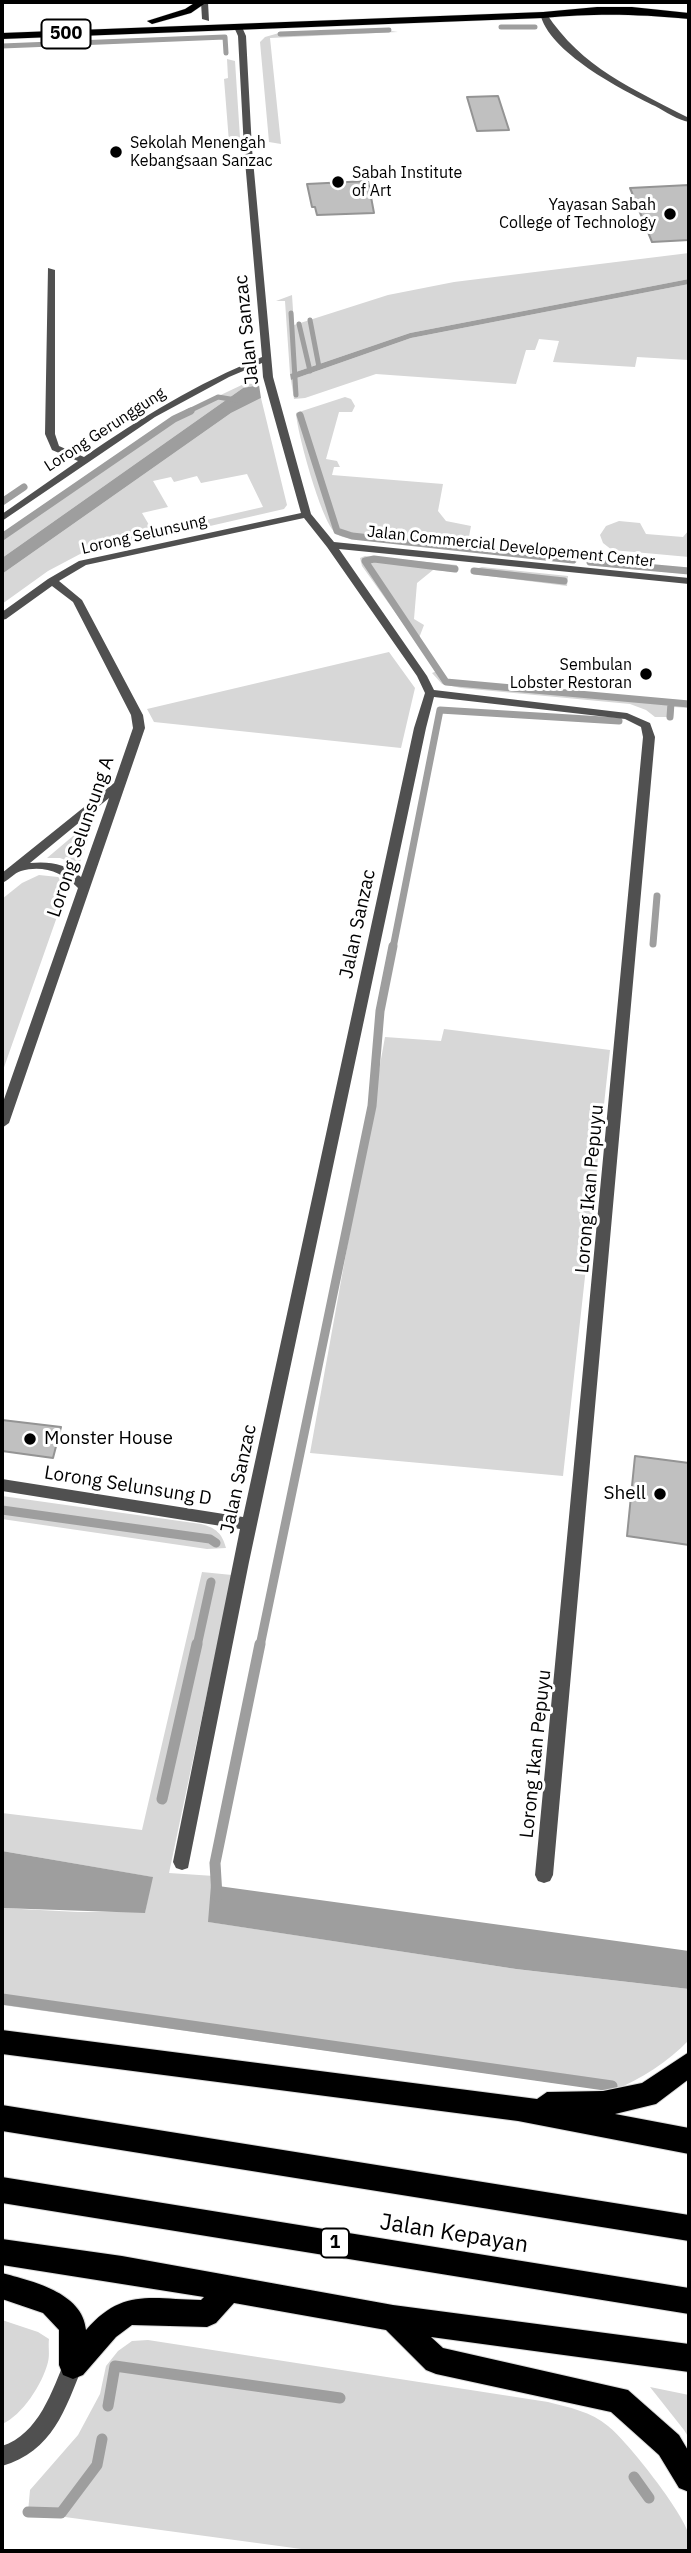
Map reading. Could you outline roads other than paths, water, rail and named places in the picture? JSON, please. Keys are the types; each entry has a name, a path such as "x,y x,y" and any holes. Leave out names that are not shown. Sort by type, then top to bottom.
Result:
{"highway":[{"path":"2,2042 518,2108 689,2141"},
{"path":"518,2108 603,2104 647,2095 689,2064"},
{"path":"2,2118 689,2228"},
{"name":"Jalan Kepayan","path":"2,2190 689,2301"},
{"path":"2,2252 229,2288 393,2318 689,2358"},
{"path":"2,2286 51,2302 72,2325 73,2365"},
{"path":"73,2365 106,2326 129,2312 208,2314 229,2288"},
{"path":"393,2318 436,2360 618,2400 669,2445 689,2478"}],"main road":[{"path":"152,21 188,11 203,2"},
{"path":"549,3 577,2"},
{"path":"543,15 554,6 594,2"},
{"name":"500","path":"2,26 522,5"},
{"name":"500","path":"2,36 543,15 597,10 689,16"},
{"path":"179,30 206,19 226,23 278,24"},
{"path":"100,22 131,32"}],"street":[{"path":"203,2 206,19"},
{"path":"543,15 584,64 688,120"},
{"name":"Jalan Sanzac","path":"182,1863 249,1524 420,728 430,693 422,676 331,545 306,515 268,377 248,149 242,36 238,27"},
{"path":"51,271 50,434 55,448 85,461"},
{"name":"Lorong Gerunggung","path":"2,518 152,415 226,375 267,358"},
{"name":"Lorong Selunsung","path":"2,617 52,581 83,563 306,515"},
{"name":"Jalan Commercial Developement Center","path":"331,545 689,581"},
{"name":"Lorong Selunsung A","path":"2,1123 82,885 139,728 137,715 78,600 52,581"},
{"name":"Lorong Ikan Pepuyu","path":"430,693 627,716 646,725 649,737 544,1875"},
{"path":"2,879 117,786"},
{"path":"15,868 47,864 71,872 82,885"},
{"name":"Lorong Selunsung D","path":"2,1485 249,1524"},
{"path":"2,2456 13,2454 38,2433 52,2413 73,2365"}],"waterway":[{"path":"501,27 535,27"},
{"path":"280,34 389,30"},
{"path":"2,46 225,37 226,53"},
{"path":"291,313 296,395"},
{"path":"310,320 319,367"},
{"path":"299,324 310,371"},
{"path":"187,412 218,397 236,400"},
{"path":"2,537 174,419 191,411"},
{"path":"300,415 337,531 352,536 573,560"},
{"path":"2,502 24,487"},
{"path":"455,569 374,559 365,561 446,682 689,704"},
{"path":"590,562 689,571"},
{"path":"474,571 564,581"},
{"path":"670,717 671,703"},
{"path":"393,948 440,710 619,721"},
{"path":"653,944 657,896"},
{"path":"260,1646 372,1106 380,1011 393,946"},
{"path":"2,1510 210,1539 216,1543"},
{"path":"197,1646 211,1582"},
{"path":"162,1799 197,1644"},
{"path":"217,1896 215,1863 260,1644"},
{"path":"2,1999 612,2086"},
{"path":"108,2406 115,2366 340,2398"},
{"path":"28,2512 61,2513 97,2465 102,2439"},
{"path":"634,2477 649,2498"}],"place":[{"name":"Sekolah Menengah Kebangsaan Sanzac","path":"116,152"},
{"name":"Sabah Institute of Art","path":"338,182"},
{"name":"Yayasan Sabah College of Technology","path":"670,214"},
{"name":"Sembulan Lobster Restoran","path":"646,674"},
{"name":"Monster House","path":"30,1439"},
{"name":"Shell","path":"660,1494"}]}
